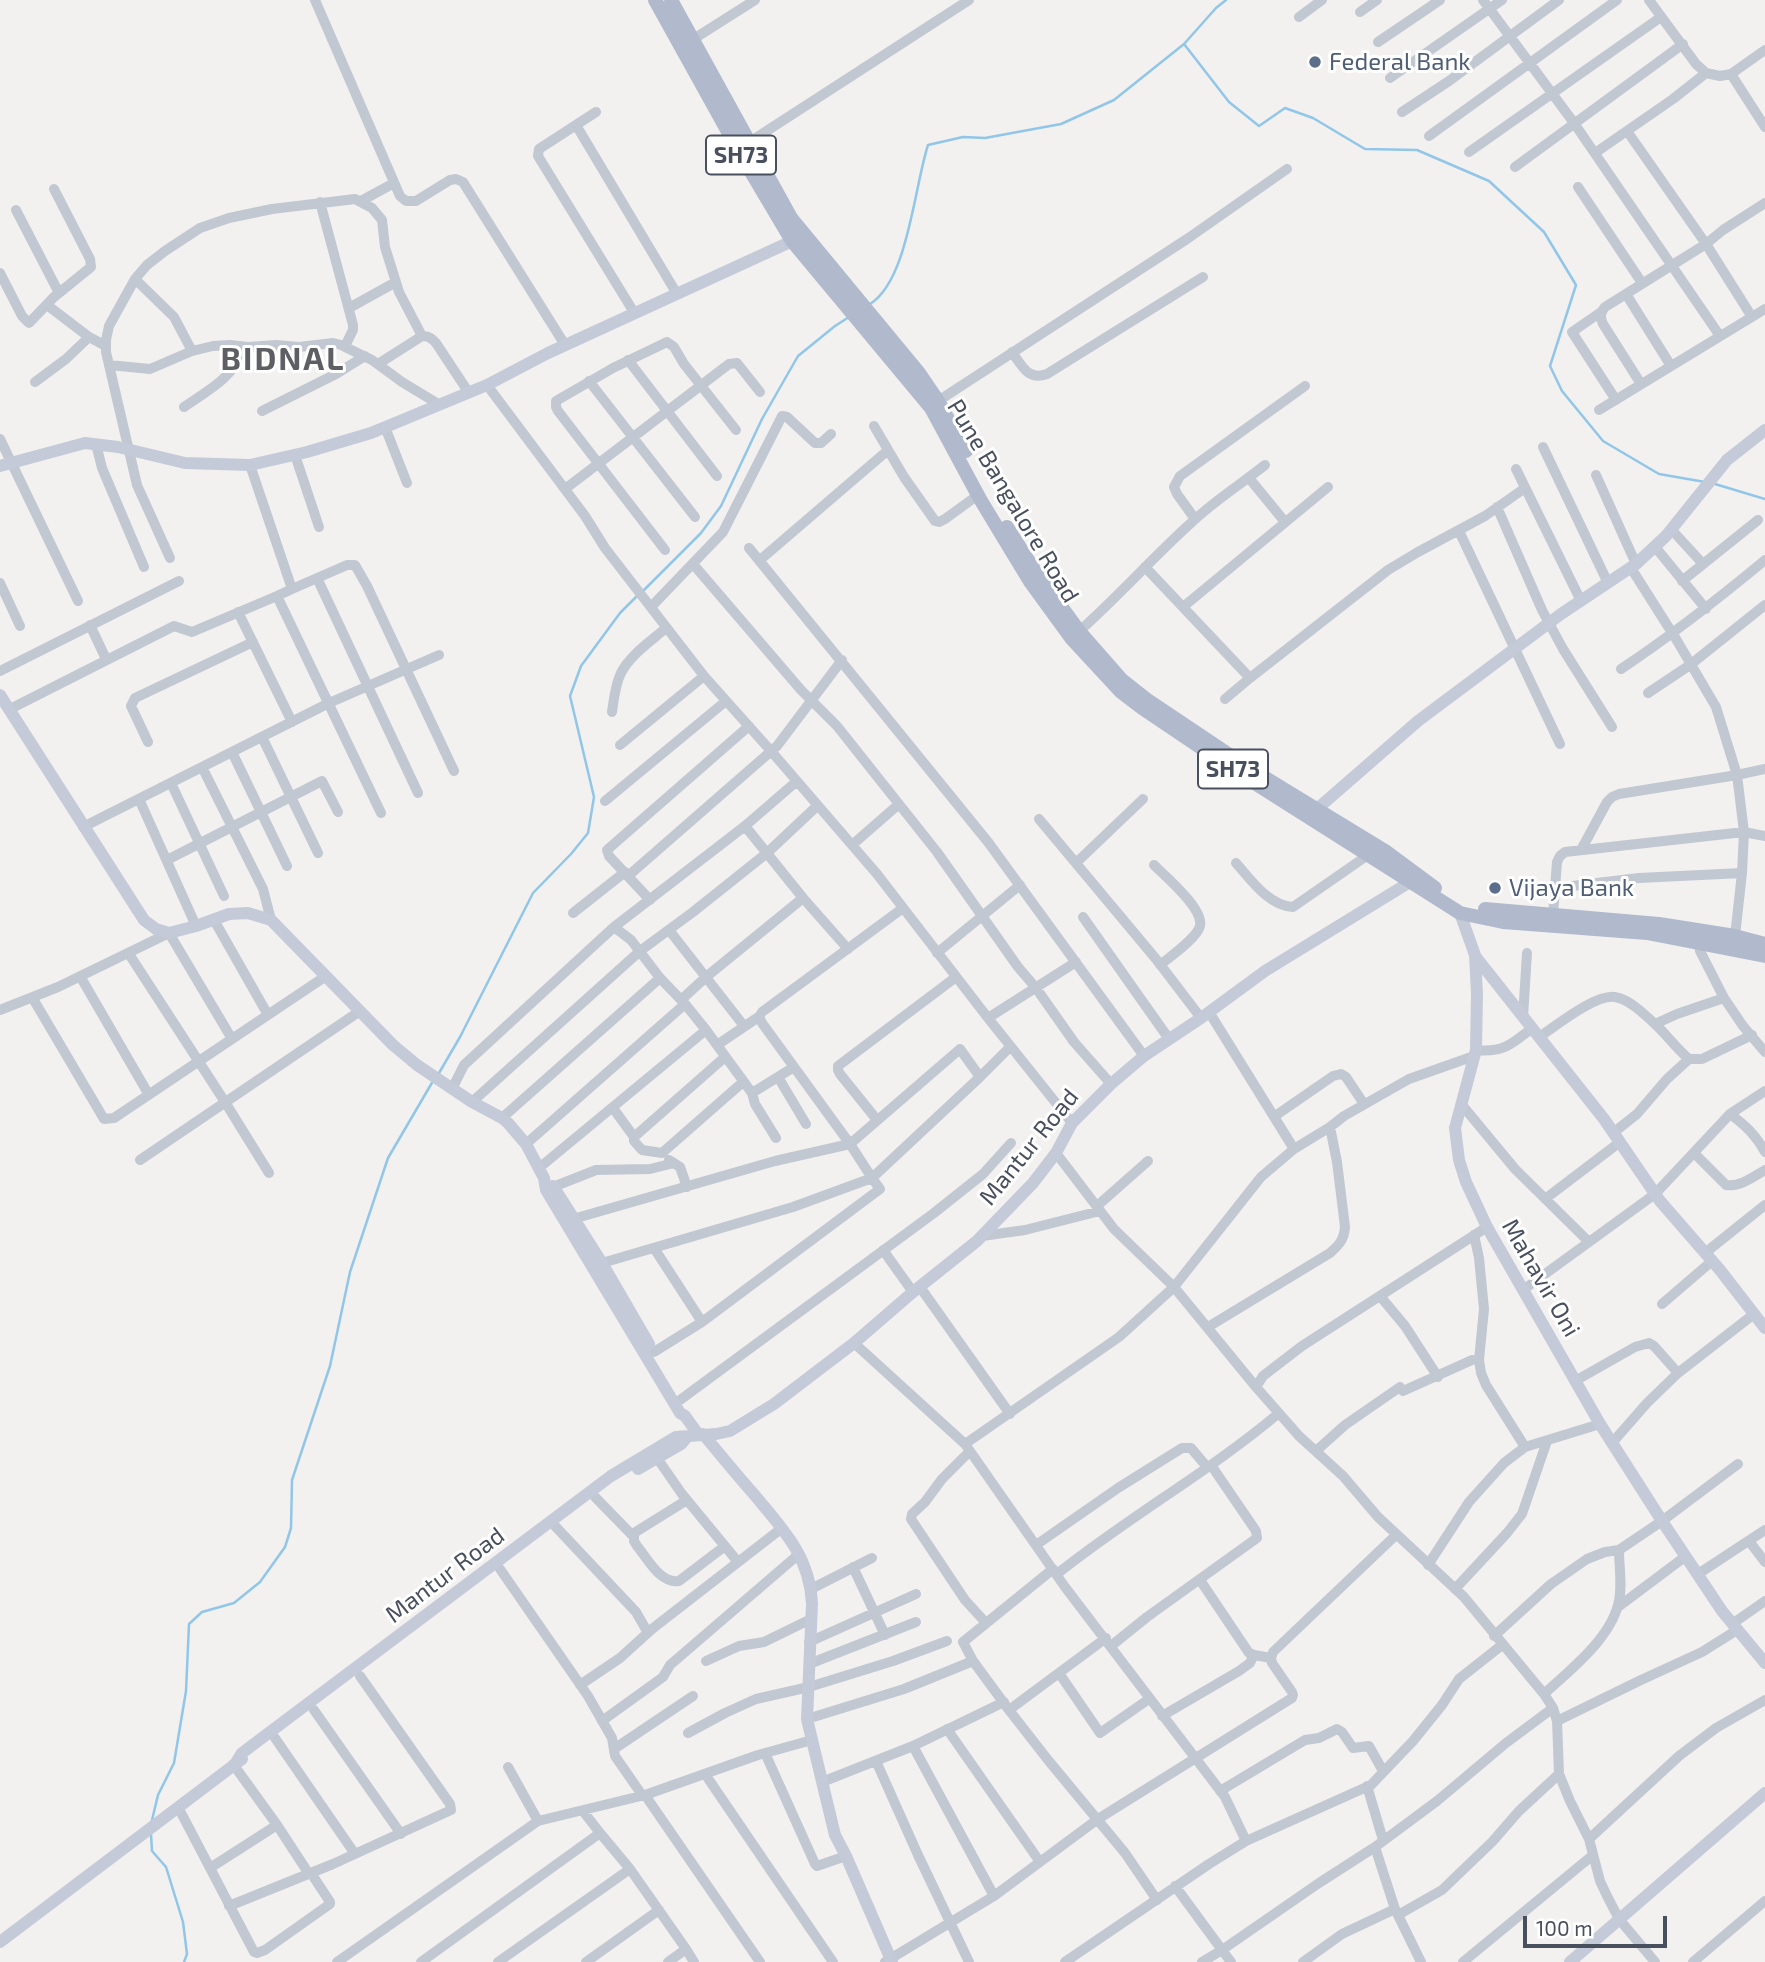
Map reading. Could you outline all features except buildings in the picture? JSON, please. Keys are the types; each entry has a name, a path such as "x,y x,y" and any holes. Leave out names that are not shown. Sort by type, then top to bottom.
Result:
{"main road":[{"name":"SH73","path":"655,0 741,155 798,238 847,296"},
{"name":"SH73","path":"671,0 798,238"},
{"name":"Pune Bangalore Road","path":"847,296 874,319 919,373 938,401 972,472 978,495 1016,550"},
{"name":"Pune Bangalore Road","path":"847,296 868,333 931,408 997,510 1031,583 1121,692 1314,814 1368,855 1460,913 1503,922 1553,915 1659,924 1735,936 1765,944"},
{"name":"Pune Bangalore Road","path":"1314,814 1385,851 1434,887 1472,907 1528,918 1647,933 1765,957"}],"street":[{"path":"316,0 400,195 410,202 416,201 450,180 463,182 565,345"},
{"path":"692,40 755,0"},
{"path":"748,143 969,0"},
{"path":"1299,17 1322,0"},
{"path":"1360,12 1377,0"},
{"path":"1378,42 1440,0"},
{"path":"1390,78 1487,4 1502,0"},
{"path":"1402,113 1559,0"},
{"path":"1429,136 1617,0"},
{"path":"1648,0 1696,64 1706,73 1720,76 1731,74 1765,50"},
{"path":"1487,4 1574,123 1720,336"},
{"path":"1469,152 1661,17"},
{"path":"1515,167 1683,44"},
{"path":"1594,153 1706,73"},
{"path":"1731,74 1765,127"},
{"path":"596,112 539,149 538,156 635,313"},
{"path":"576,125 677,294"},
{"path":"1628,131 1706,244 1752,317"},
{"path":"938,401 1186,239 1287,169"},
{"path":"360,201 394,183"},
{"path":"1578,187 1643,283"},
{"path":"0,273 27,323 88,270 92,263 54,189"},
{"path":"170,558 137,485 106,346 109,326 135,279 147,265 200,228 229,218 272,209 355,199 372,208 382,220 385,247 396,282 422,336"},
{"path":"320,202 353,330 345,346"},
{"path":"1616,400 1572,332 1605,307 1706,244 1765,203"},
{"path":"16,210 59,293"},
{"path":"6,464 85,443 185,463 250,466 295,455 385,427 469,393 565,345 798,238"},
{"path":"1012,352 1031,375 1039,377 1048,374 1203,277"},
{"path":"135,279 174,317 192,351"},
{"path":"349,309 396,282"},
{"path":"1626,294 1671,366"},
{"path":"47,305 89,337 106,346"},
{"path":"1599,410 1765,309"},
{"path":"1601,312 1603,324 1641,384"},
{"path":"378,364 422,336 432,338 469,393"},
{"path":"35,382 66,359 89,337"},
{"path":"665,550 558,411 555,403 558,398 589,381 667,342 674,347 736,430"},
{"path":"109,365 150,369 192,351 213,346 299,347 333,343 365,356 402,383 440,405"},
{"path":"184,407 229,375 246,347"},
{"path":"262,411 336,374 365,356"},
{"path":"628,360 717,477"},
{"path":"565,489 733,362 741,367 760,392"},
{"path":"589,381 695,517"},
{"path":"487,385 585,516 605,548 704,676 852,845 1072,1123"},
{"path":"1195,519 1174,487 1180,476 1306,386"},
{"path":"648,604 693,564 723,532 782,416 787,416 815,443 821,443 831,434"},
{"path":"874,426 887,451 935,521 945,519 978,495"},
{"path":"385,427 407,483"},
{"path":"1314,814 1418,721 1656,548 1727,460 1765,430"},
{"path":"0,439 6,464 78,601"},
{"path":"96,444 102,468 144,567"},
{"path":"1543,447 1608,583"},
{"path":"760,560 887,451"},
{"path":"295,455 320,527"},
{"path":"1075,635 1195,519 1265,465"},
{"path":"250,466 292,589"},
{"path":"1516,469 1581,601"},
{"path":"1596,475 1634,566 1716,707 1738,775 1744,832 1735,936"},
{"path":"1249,478 1285,522"},
{"path":"1183,607 1328,487"},
{"path":"1225,699 1388,570 1459,531 1525,488"},
{"path":"1497,507 1549,625 1612,727"},
{"path":"1682,581 1758,520"},
{"path":"1671,529 1703,564"},
{"path":"1459,531 1560,744"},
{"path":"749,548 988,842 1144,1056"},
{"path":"1656,548 1706,610"},
{"path":"1621,669 1706,610 1765,560"},
{"path":"693,564 837,726 937,852 1074,1042 1111,1084"},
{"path":"10,709 174,625 192,632 347,565 355,565 454,771"},
{"path":"1145,567 1250,678"},
{"path":"317,578 418,793"},
{"path":"0,671 179,581"},
{"path":"0,583 20,626"},
{"path":"277,596 381,813"},
{"path":"1648,693 1690,665 1765,605"},
{"path":"239,612 292,722"},
{"path":"90,625 106,659"},
{"path":"612,712 616,688 626,665 666,628"},
{"path":"148,742 131,706 135,698 253,642"},
{"path":"83,827 329,703 439,655"},
{"path":"573,913 626,874 771,751 842,660"},
{"path":"620,745 704,676"},
{"path":"0,695 144,920 156,929 169,933 232,1039"},
{"path":"606,801 726,701"},
{"path":"650,900 607,852 609,847 749,726"},
{"path":"262,737 318,853"},
{"path":"232,752 287,866"},
{"path":"202,767 263,889 271,920"},
{"path":"1581,850 1612,797 1765,769"},
{"path":"167,860 322,781 338,812"},
{"path":"450,1088 464,1065 614,927 745,826 797,781"},
{"path":"171,783 224,896"},
{"path":"139,799 196,926"},
{"path":"1077,862 1143,799"},
{"path":"852,845 899,804"},
{"path":"472,1102 640,951 767,853 817,806"},
{"path":"1040,819 1160,965 1205,1015 1275,1116 1294,1149"},
{"path":"745,826 848,949"},
{"path":"1553,915 1557,862 1565,852 1744,832 1763,833"},
{"path":"1236,863 1270,899 1293,907 1368,855"},
{"path":"1154,865 1185,896 1200,918 1200,927 1195,935 1160,965"},
{"path":"1555,888 1639,878 1742,873"},
{"name":"Mantur Road","path":"235,1763 242,1753 600,1485 676,1437 730,1431 774,1404 854,1343 982,1236 1034,1183 1056,1153 1072,1123 1144,1056 1265,971 1410,881"},
{"path":"937,953 1020,886"},
{"path":"526,1144 683,1002 706,977 803,898"},
{"path":"717,1045 760,1016 902,908"},
{"path":"0,1010 129,954 169,933 229,914 248,912 271,920 393,1045 450,1088 502,1118 526,1144 545,1178 602,1263 685,1409 685,1416"},
{"name":"Mahavir Oni","path":"1460,913 1475,955 1477,994 1475,1053 1455,1128 1459,1160 1466,1182 1488,1227 1600,1424 1698,1574 1735,1627 1765,1663"},
{"path":"1083,917 1169,1039"},
{"path":"214,920 268,1015"},
{"path":"614,927 631,940 706,1030 752,1093 755,1104 776,1138"},
{"path":"668,930 744,1026"},
{"path":"1699,943 1700,951 1724,999 1765,1052"},
{"path":"1523,1017 1527,953"},
{"path":"129,954 269,1173"},
{"path":"1475,955 1617,1138 1655,1194 1765,1328"},
{"path":"988,1018 1076,962"},
{"path":"33,997 104,1119 114,1118 326,975"},
{"path":"80,976 149,1095"},
{"path":"877,1121 840,1074 838,1066 956,977"},
{"path":"502,1118 660,978"},
{"path":"986,1623 965,1600 911,1520 912,1514 925,1502 968,1448 1010,1414 1119,1337 1174,1287 1261,1177 1294,1149 1363,1104 1409,1079 1475,1053 1502,1049 1605,997 1627,1001 1655,1024 1689,1059"},
{"path":"1655,1024 1694,1007 1724,999"},
{"path":"140,1160 360,1011"},
{"path":"654,1352 702,1322 880,1189 762,1023 760,1016"},
{"path":"706,1030 613,1108 545,1178 546,1190 680,1413 685,1416 696,1435 782,1528 805,1567 811,1590 807,1719 811,1740 835,1835 889,1961 994,1896 1098,1819 1292,1698 1292,1692 1272,1663 1273,1652 1396,1535"},
{"path":"1545,1199 1617,1138 1667,1079 1689,1059 1702,1059 1752,1035"},
{"path":"602,1263 793,1207 872,1178 1010,1046"},
{"path":"573,1219 775,1161 850,1144 960,1049 980,1077"},
{"path":"634,1137 725,1057"},
{"path":"752,1093 794,1067"},
{"path":"1275,1116 1333,1076 1341,1074 1346,1077 1363,1104"},
{"path":"778,1077 806,1124"},
{"path":"662,1153 743,1082"},
{"path":"1524,1290 1655,1194 1730,1114 1765,1091"},
{"path":"1462,1105 1515,1169 1589,1242"},
{"path":"613,1108 642,1150 662,1153 680,1167 687,1187"},
{"path":"1730,1114 1748,1128 1765,1152"},
{"path":"1208,1327 1339,1246 1345,1227 1337,1161 1329,1127"},
{"path":"680,1400 934,1213 983,1174 1011,1143"},
{"path":"1056,1153 1114,1230 1174,1287 1299,1436 1343,1476 1396,1535 1464,1597 1544,1694 1553,1707 1557,1721 1559,1774 1589,1839 1607,1896 1619,1919 1655,1962"},
{"path":"1694,1153 1726,1185 1740,1184 1765,1170"},
{"path":"982,1236 1026,1230 1098,1208 1148,1161"},
{"path":"545,1178 596,1170 650,1169 674,1163"},
{"path":"1662,1304 1765,1205"},
{"path":"1256,1387 1263,1376 1302,1346 1488,1227"},
{"path":"1474,1235 1484,1309 1479,1360 1481,1373 1525,1447"},
{"path":"654,1248 702,1322"},
{"path":"883,1250 917,1289 1010,1414"},
{"path":"1380,1296 1405,1326 1438,1377"},
{"path":"1612,1443 1678,1373 1754,1314"},
{"path":"854,1343 968,1448 1149,1699 1220,1791 1246,1840"},
{"path":"1575,1381 1643,1343 1654,1346 1678,1373"},
{"path":"1316,1451 1345,1425 1402,1389 1438,1377 1472,1360"},
{"path":"1157,1899 1125,1853 1048,1760 973,1661 963,1642 1055,1571 1249,1439 1279,1413"},
{"path":"1428,1564 1469,1502 1504,1463 1525,1447 1600,1424"},
{"name":"Mantur Road","path":"0,1942 235,1763 275,1738 360,1676 555,1526 595,1497 696,1435"},
{"path":"1455,1589 1522,1514 1547,1441"},
{"path":"822,1782 1007,1706 1109,1642 1200,1580 1254,1541 1257,1534 1209,1466 1191,1448 1182,1448 1036,1545"},
{"path":"657,1458 687,1500 738,1562"},
{"path":"1494,1636 1551,1584 1587,1559 1619,1550 1738,1464"},
{"path":"595,1497 633,1536 637,1546 661,1577 675,1582 683,1579 725,1546"},
{"path":"633,1536 636,1530 687,1500"},
{"path":"555,1526 636,1612 648,1633"},
{"path":"580,1685 620,1658 782,1528"},
{"path":"1698,1574 1765,1530"},
{"path":"1749,1541 1765,1562"},
{"path":"1618,1607 1619,1550"},
{"path":"602,1721 663,1677 670,1665 799,1554"},
{"path":"1544,1694 1584,1658 1618,1607 1686,1556"},
{"path":"811,1590 872,1558"},
{"path":"853,1567 885,1634"},
{"path":"500,1569 580,1685 612,1738 615,1756 760,1962"},
{"path":"1200,1580 1249,1653 1271,1658"},
{"path":"809,1642 916,1594"},
{"path":"1557,1721 1702,1652 1765,1601"},
{"path":"706,1661 739,1646 764,1642 811,1619"},
{"path":"809,1664 916,1622"},
{"path":"688,1733 756,1699 809,1687 947,1641"},
{"path":"1065,1962 1246,1840 1367,1786 1413,1741 1442,1705 1458,1679 1502,1644"},
{"path":"1162,1716 1238,1671 1250,1663 1254,1655"},
{"path":"807,1719 904,1689 973,1661"},
{"path":"1059,1673 1100,1733 1149,1699"},
{"path":"229,1906 355,1854 451,1810 360,1676"},
{"path":"614,1749 693,1696"},
{"path":"1589,1839 1679,1756 1716,1728 1765,1700"},
{"path":"1202,1962 1379,1844 1553,1707"},
{"path":"314,1710 401,1834"},
{"path":"947,1729 1040,1862"},
{"path":"1220,1791 1305,1740 1319,1738 1337,1729 1353,1748 1369,1746 1383,1771"},
{"path":"275,1738 355,1854"},
{"path":"337,1962 538,1821 643,1795 811,1740"},
{"path":"913,1746 994,1896"},
{"path":"765,1753 815,1864 823,1866 846,1856"},
{"path":"876,1761 969,1962"},
{"path":"178,1807 254,1952 261,1952 330,1904 235,1763"},
{"path":"508,1768 538,1821"},
{"path":"705,1774 833,1962"},
{"path":"1303,1962 1342,1934 1432,1897 1442,1890 1559,1774"},
{"path":"1367,1786 1396,1912 1421,1962"},
{"path":"1570,1962 1764,1797"},
{"path":"583,1811 630,1869 694,1962"},
{"path":"210,1868 277,1825"},
{"path":"421,1962 600,1833"},
{"path":"1463,1962 1593,1855"},
{"path":"498,1962 630,1869"},
{"path":"1175,1886 1231,1962"},
{"path":"1693,1962 1765,1902"},
{"path":"586,1962 659,1910"},
{"path":"668,1962 686,1949"}],"waterway":[{"path":"1226,0 1184,44 1229,102 1259,126 1285,108 1313,118 1365,149 1417,150 1489,181 1544,232 1576,285 1550,366 1562,391 1603,441 1659,474 1705,482"},
{"path":"870,304 883,292 901,254 928,145 963,137 985,138 1061,124 1114,100 1184,44"},
{"path":"642,592 701,533 721,506 762,419 798,356 849,317"},
{"path":"1715,484 1765,499"},
{"path":"439,1073 533,893 588,833 594,797 570,696 581,666 620,613 637,596"},
{"path":"152,1820 158,1795 174,1763 186,1691 189,1624 202,1612 234,1603 260,1582 285,1547 291,1528 292,1480 330,1366 350,1272 388,1158 433,1081"},
{"path":"151,1834 152,1851 166,1867 183,1922 187,1954 184,1962"}],"place":[{"name":"Federal Bank","path":"1315,62"},
{"name":"Vijaya Bank","path":"1495,888"}],"district":[{"name":"BIDNAL","path":"283,359"}]}
